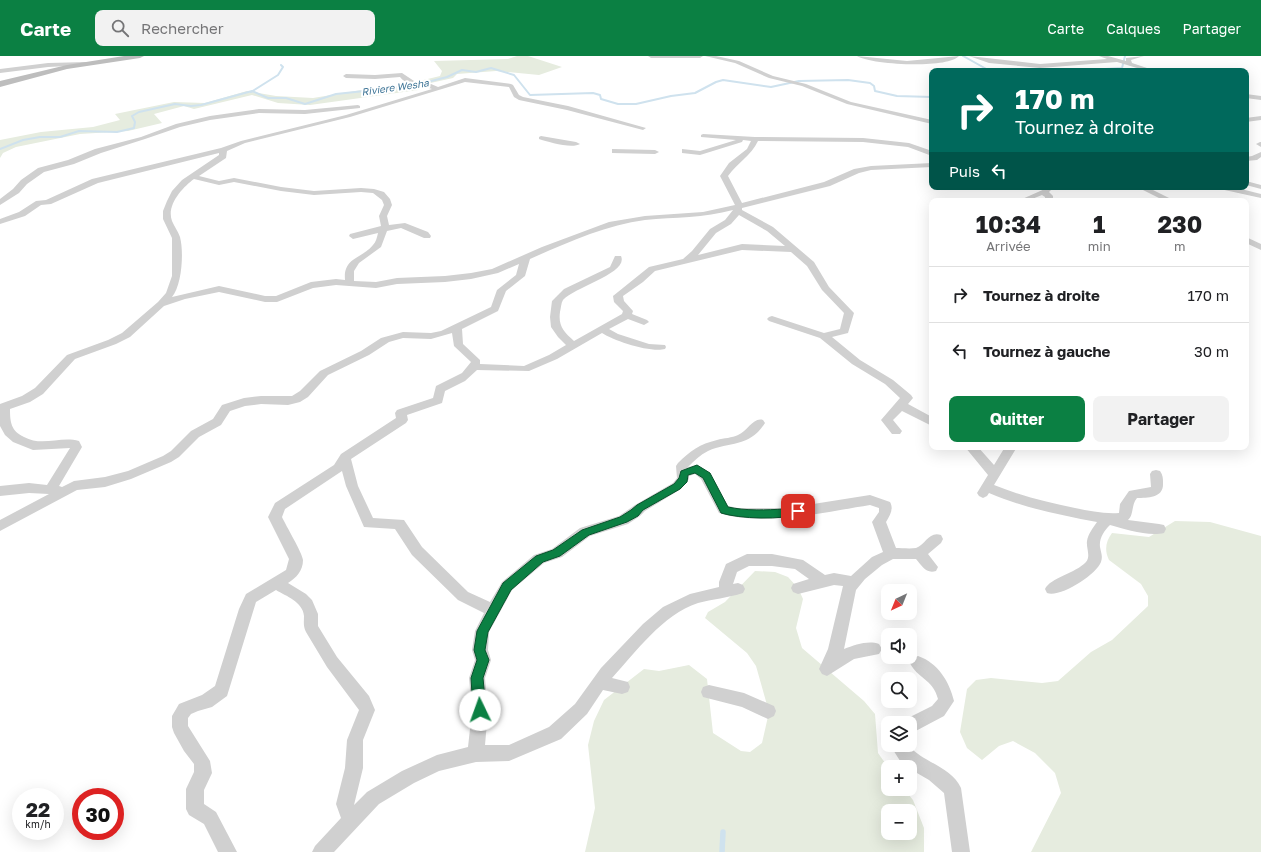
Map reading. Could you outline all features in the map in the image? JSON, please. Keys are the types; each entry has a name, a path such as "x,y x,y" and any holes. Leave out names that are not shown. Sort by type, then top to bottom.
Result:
{"street":[{"path":"0,84 87,64 140,56"},
{"path":"651,56 700,56"},
{"path":"708,56 737,62 764,75 797,82 848,103 929,121"},
{"path":"863,56 890,62 933,62 954,58 956,56"},
{"path":"972,56 989,61 1040,66 1116,60"},
{"path":"1102,56 1137,68"},
{"path":"1129,64 1128,59 1141,56"},
{"path":"0,71 48,65 87,64"},
{"path":"346,76 376,77 402,75 405,79 416,85 431,86 438,89"},
{"path":"0,222 22,214 39,202 48,202 95,181 223,150 243,142 342,118 465,80 471,82 496,83 511,86 516,96 521,99 568,108 643,128"},
{"path":"1249,96 1261,98"},
{"path":"0,203 16,191 24,182 41,170 71,162 98,151 144,138 178,125 248,112 317,111 385,104"},
{"path":"1249,120 1261,118"},
{"path":"703,136 755,139 863,140 909,145 929,153"},
{"path":"541,138 576,144"},
{"path":"686,151 700,153 736,142 755,139"},
{"path":"755,139 750,150 732,165 724,176 739,209 770,229 811,264 825,288 849,313 844,331 824,336"},
{"path":"0,526 41,504 57,490 76,447 75,444 35,447 25,444 8,434 2,408 26,399 39,391 71,357 112,342 126,335 170,294 177,276 176,238 168,219 167,211 175,193 185,182 223,156 223,150"},
{"path":"615,151 655,152"},
{"path":"1249,159 1254,158 1261,154"},
{"path":"161,304 183,297 219,289 265,299 277,299 311,285 336,282 376,285 397,282 445,280 471,276 495,271 526,257 612,224 645,218 703,214 739,209 827,184 857,171 871,168 929,165"},
{"path":"194,177 219,183 234,180 273,188 314,193 361,190 374,191 381,194 386,199 388,205 383,216 384,229 375,248 356,260 349,271 350,283"},
{"path":"1249,184 1261,186"},
{"path":"1147,190 1165,198"},
{"path":"1242,190 1261,196"},
{"path":"1029,198 1045,191 1049,198"},
{"path":"682,262 694,253 713,231 728,222 739,209"},
{"path":"353,236 402,226 427,236"},
{"path":"1249,241 1261,247"},
{"path":"627,315 628,311 617,298 620,293 630,285 640,281 647,272 652,269 742,247 794,249"},
{"path":"0,491 29,488 57,490 105,482 131,475 167,459 175,454 195,434 217,422 226,408 244,402 261,400 288,401 296,399 304,394 324,373 359,356 385,340 403,335 431,336 444,333 495,309 502,290 520,276 526,257"},
{"path":"573,346 557,332 554,326 557,301 567,291 613,269 618,261 618,258"},
{"path":"627,315 644,322"},
{"path":"474,367 525,369 573,346 627,315"},
{"path":"772,319 824,336 856,362 889,382 907,398 887,420 896,432"},
{"path":"228,852 210,818 195,809 195,789 203,773 202,761 190,745 180,727 180,716 185,709 196,704 206,702 221,691 250,598 291,574 295,567 296,559 275,517 280,506 338,468 345,457 402,420 401,413 438,400 440,389 464,378 474,367 476,362 459,346 459,334 456,327"},
{"path":"603,329 612,336 636,342 643,347 660,347"},
{"path":"900,405 929,420"},
{"path":"476,754 480,710 477,678 483,660 480,650 482,631 507,586 540,559 557,553 585,532 623,520 677,486 683,479 684,473 682,466 704,448 746,437 756,430 760,423"},
{"path":"974,450 995,475"},
{"path":"1009,450 985,490 1046,507 1107,519 1130,526 1159,529"},
{"path":"345,457 352,486 369,523 399,524 417,551 463,596 494,611"},
{"path":"684,473 697,469 706,476 724,510 738,513 788,513 866,495 885,505 885,512 879,522 891,554"},
{"path":"1052,589 1077,577 1094,563 1096,556 1093,546 1097,530 1107,519 1126,516 1125,508 1128,500 1133,494 1148,493 1157,489 1156,474"},
{"path":"874,649 845,654 826,669 836,649 849,588 854,582 877,560 891,554 919,553 936,539"},
{"path":"919,553 931,567"},
{"path":"321,852 373,798 408,777 437,763 476,754 509,753 555,733 581,709 606,673 648,628 668,611 695,598 732,590 726,582 731,568 747,560 772,560 798,564 824,582"},
{"path":"798,588 834,579 854,582"},
{"path":"276,583 301,598 306,604 311,614 311,627 332,662 363,701 366,710 356,740 354,768 345,804 351,821"},
{"path":"917,722 938,711 946,701 944,688 933,675 918,663"},
{"path":"599,682 622,687"},
{"path":"709,692 744,700 768,711"},
{"path":"903,752 908,758 935,774 952,788 961,852"}],"shaded area":[{"path":"517,56 528,56 562,67 539,75 496,71 457,74 453,78 426,84 418,90 310,105 278,103 252,95 194,109 184,106 154,114 162,123 128,131 80,134 16,147 3,153 0,158 0,140 41,132 93,127 120,120 115,114 174,102 205,103 247,91 276,96 313,98 380,87 399,86 440,76 442,71 434,61 508,59"},
{"path":"1175,521 1210,522 1261,536 1261,852 1031,852 1061,793 1055,773 1035,753 1013,741 999,746 982,760 967,748 960,732 967,689 976,680 991,678 1042,683 1058,681 1091,652 1112,640 1148,606 1148,596 1141,584 1109,560 1106,549 1110,536 1112,533 1149,537"},
{"path":"755,571 775,572 788,577 798,588 803,599 796,628 802,648 864,701 875,714 878,753 883,760 881,760 881,796 910,796 915,804 881,804 881,840 917,840 917,810 924,828 924,852 585,852 595,808 588,745 594,721 604,700 644,669 659,671 689,665 707,679 713,733 741,751 750,752 762,743 769,712 756,666 747,653 705,618 708,612 725,602"}],"waterway":[{"path":"963,56 985,68"},
{"name":"Riviere Wesha","path":"1122,68 1125,56"},
{"path":"252,91 278,75 283,67 281,65"},
{"name":"Riviere Wesha","path":"252,91 268,98 286,98 305,104 336,94 412,86 447,77 462,70 476,72 491,68 514,75 530,95 593,93 600,95 601,99 618,104 636,104 671,96 695,93 723,80 771,87 799,81 848,80 870,83 874,86 875,91 897,96 929,97"},
{"name":"Riviere Wesha","path":"0,149 23,140 40,137 60,137 79,131 117,132 134,128 135,122 132,116 139,112 175,104 191,106 201,105 252,91"},
{"path":"722,852 723,832"}],"route":[{"path":"480,710 477,678 483,660 480,650 482,631 507,586 540,559 557,553 585,532 623,520 677,486 683,479 684,473 697,469 706,476 724,510 738,513 788,513 798,511"}]}
